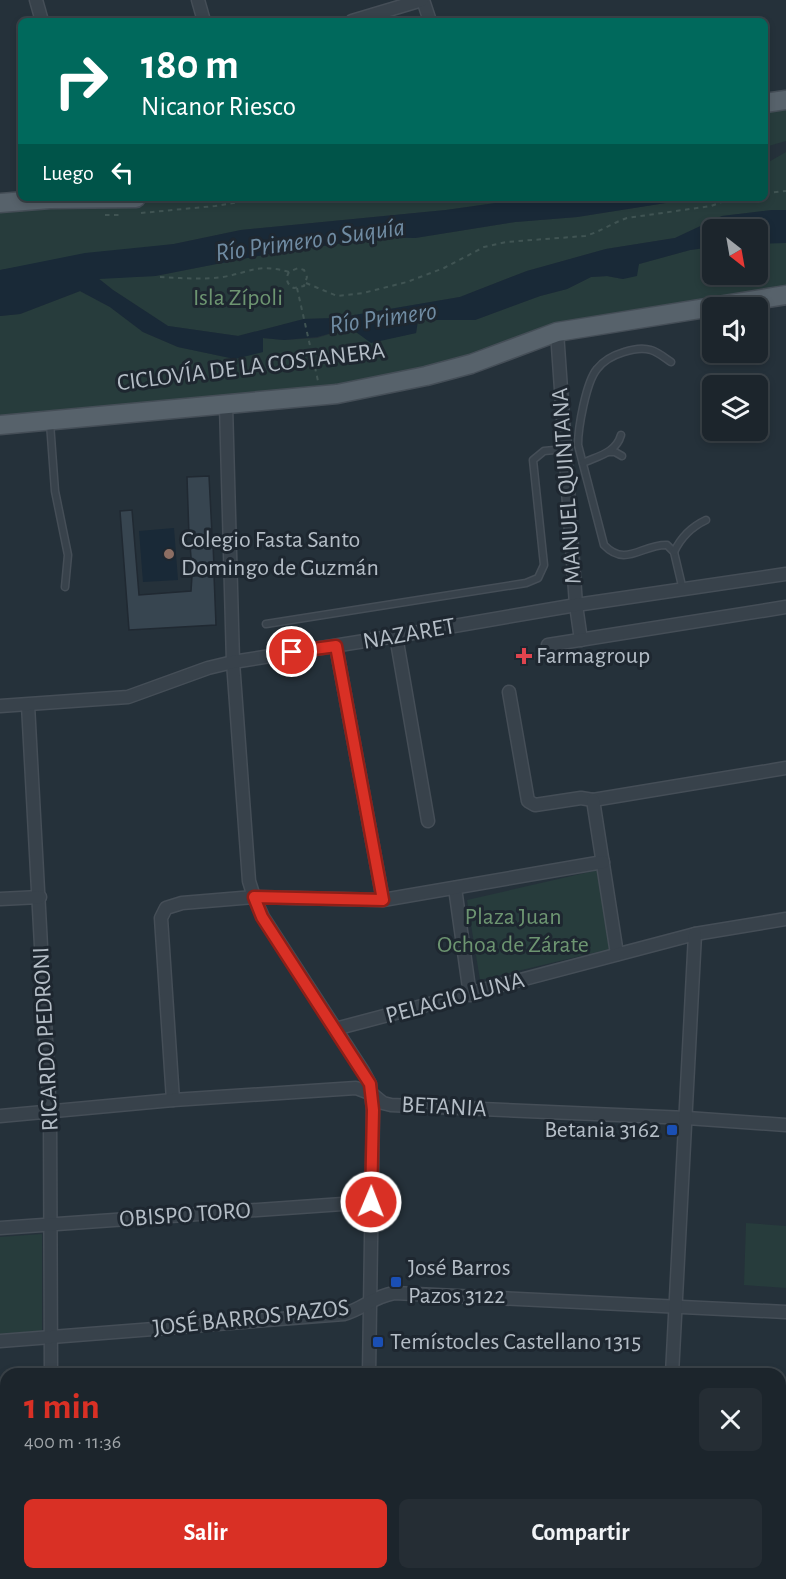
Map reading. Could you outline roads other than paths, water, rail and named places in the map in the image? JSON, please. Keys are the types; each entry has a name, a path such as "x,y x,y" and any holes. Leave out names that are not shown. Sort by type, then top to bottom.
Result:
{"main road":[{"path":"768,103 786,100"},
{"path":"0,203 25,201"},
{"path":"0,425 337,394 426,376 471,364 557,332 786,295"}],"street":[{"path":"36,0 41,18"},
{"path":"198,0 203,18"},
{"path":"362,18 423,0 429,18"},
{"name":"MANUEL QUINTANA","path":"557,332 576,605 581,640"},
{"path":"226,405 233,662 249,881 262,917 370,1084 372,1094 369,1368"},
{"name":"NAZARET","path":"0,706 128,696 208,668 233,662 576,605 786,574"},
{"path":"548,645 786,607"},
{"path":"396,636 428,821"},
{"path":"336,646 383,900"},
{"path":"509,692 528,801 535,805 581,798 593,800 786,768"},
{"name":"RICARDO PEDRONI","path":"28,705 50,1113 51,1368"},
{"path":"593,800 617,954"},
{"path":"173,1100 161,918 166,908 182,903 254,897 383,900 603,862"},
{"path":"455,888 470,995"},
{"path":"0,899 40,897"},
{"name":"PELAGIO LUNA","path":"335,1029 695,934 786,919"},
{"path":"672,1368 695,934"},
{"name":"BETANIA","path":"0,1116 173,1100 356,1088 391,1105 687,1118 786,1125"},
{"name":"OBISPO TORO","path":"0,1228 371,1202"},
{"name":"JOSÉ BARROS PAZOS","path":"0,1341 344,1314 358,1309 370,1300 394,1293 786,1312"}],"lane":[{"path":"671,362 652,350 637,349 615,355 597,369 592,378 578,432 601,540 609,550 623,556 667,545 674,552 683,590"},
{"path":"50,420 55,491 68,555 65,587"},
{"path":"583,463 609,452 618,443 621,435"},
{"path":"266,624 526,583 538,578 544,565 532,460 544,451 565,449"},
{"path":"609,452 622,456"},
{"path":"674,552 679,541 687,532 706,520"}],"water":[{"path":"510,201 678,201 577,217 515,222 415,238 384,237 268,254 155,276 99,279 168,326 238,336 304,319 337,318 460,297 527,271 606,249 675,238 702,225 702,248 639,264 637,276 623,279 607,276 591,277 567,289 540,296 475,320 418,320 416,333 371,343 356,332 339,331 317,337 284,340 263,338 263,352 235,359 178,347 143,332 110,307 80,291 20,314 0,316 0,270 85,253 174,244 241,230 446,210"},
{"path":"786,210 786,243 768,244 768,219 716,219 722,216"},
{"path":"174,528 178,580 143,582 139,531"}],"place":[{"name":"Colegio Fasta Santo Domingo de Guzmán","path":"169,554"},
{"name":"Farmagroup","path":"524,656"},
{"name":"Betania 3162","path":"672,1130"},
{"name":"José Barros Pazos 3122","path":"396,1282"},
{"name":"Temístocles Castellano 1315","path":"378,1342"}],"water label":[{"name":"Río Primero o Suquía","path":"310,240"},
{"name":"Río Primero","path":"383,318"}],"park label":[{"name":"Isla Zípoli","path":"238,298"},
{"name":"Plaza Juan Ochoa de Zárate","path":"513,931"}]}
